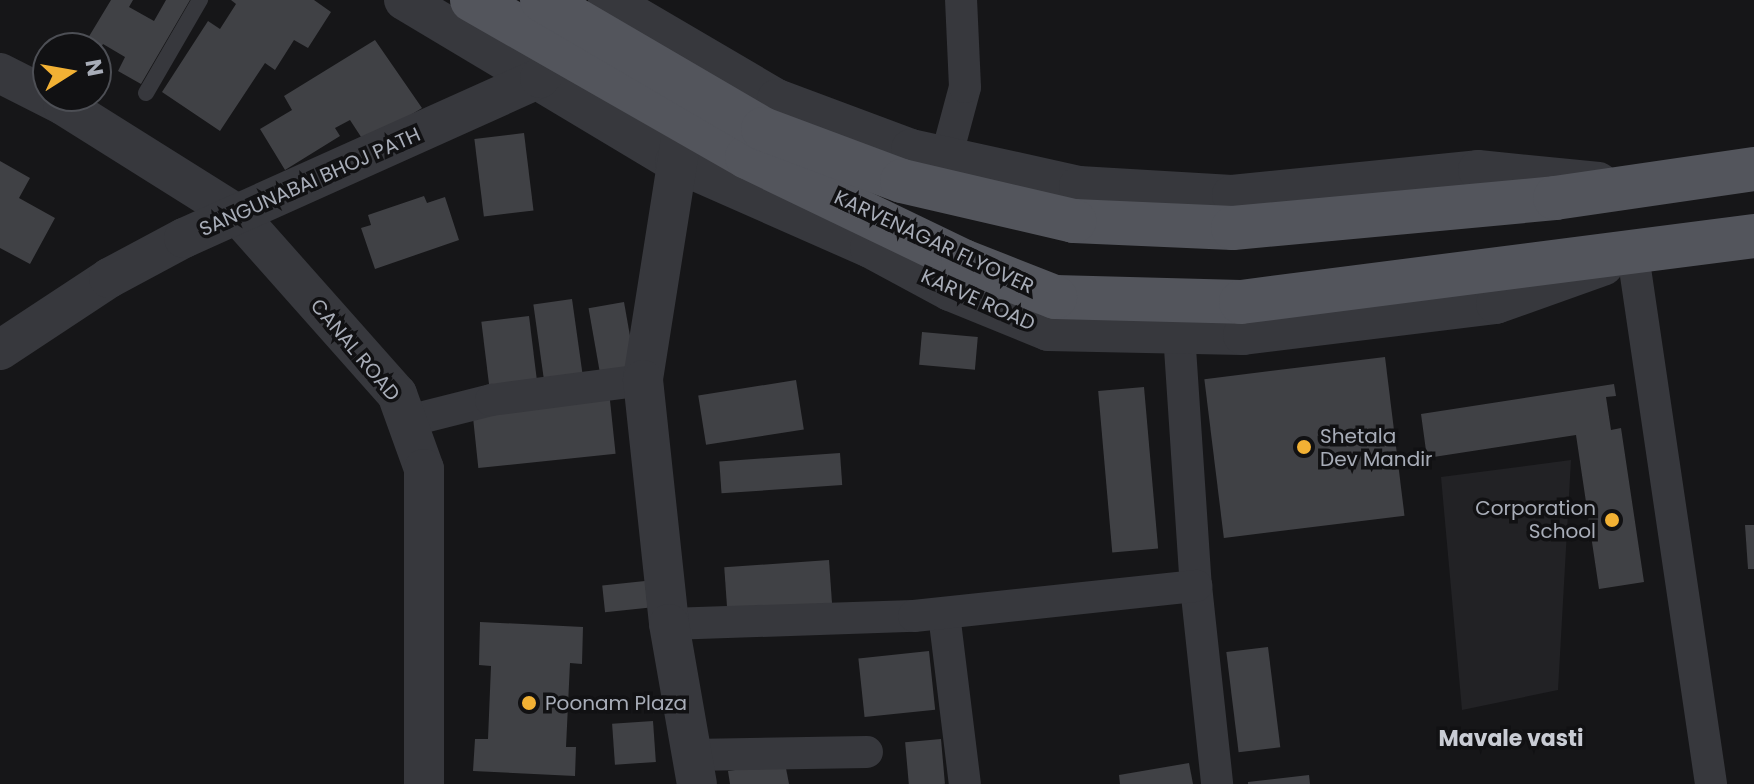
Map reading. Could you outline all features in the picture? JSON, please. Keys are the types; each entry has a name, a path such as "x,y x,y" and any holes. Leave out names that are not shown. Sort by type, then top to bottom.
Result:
{"main road":[{"name":"KARVENAGAR FLYOVER","path":"472,0 747,157 963,261 1055,297 1241,302 1633,255"},
{"name":"KARVENAGAR FLYOVER","path":"542,0 763,129 902,181 1074,221 1233,228 1555,198 1624,185"},
{"path":"1624,185 1754,169"},
{"name":"KARVE ROAD","path":"1633,255 1754,236"}],"street":[{"name":"KARVE ROAD","path":"404,0 540,78 675,162 870,248 950,291 1048,331 1243,335 1496,304 1633,255"},
{"name":"SANGUNABAI BHOJ PATH","path":"0,350 109,278 237,214 540,78 607,0"},
{"path":"607,0 650,11 704,57 777,99 946,158 1079,186 1232,195 1478,170 1624,185"},
{"path":"946,158 965,87 961,0"},
{"path":"704,57 675,162 643,380 669,624 694,770 867,752"},
{"name":"CANAL ROAD","path":"0,73 63,105 237,214 397,394 424,469 424,784"},
{"path":"1633,255 1711,784"},
{"path":"1179,333 1196,586 1217,784"},
{"path":"408,421 491,400 643,380"},
{"path":"669,624 944,614 1196,586"},
{"path":"944,614 965,784"}],"lane":[{"path":"146,93 200,0"}],"shaded area":[{"path":"1571,460 1558,690 1462,710 1441,477"}],"building":[{"path":"111,0 133,0 129,7 154,21 166,0 190,0 141,84 118,71 125,57 112,49 112,32 92,32"},
{"path":"231,0 314,0 331,12 308,48 294,40 275,70 265,63 220,131 162,92 208,21 220,29 236,4"},
{"path":"375,40 422,108 365,143 350,120 335,128 340,136 285,170 260,129 292,110 284,96"},
{"path":"524,133 534,210 484,217 474,139"},
{"path":"0,161 30,178 19,198 55,218 30,264 0,248"},
{"path":"424,196 427,203 445,197 459,240 375,269 361,228 371,225 368,215"},
{"path":"572,299 583,377 544,383 533,304"},
{"path":"624,302 636,369 600,375 589,308"},
{"path":"529,316 538,385 490,391 481,322"},
{"path":"922,332 978,337 975,370 919,365"},
{"name":"Shetala Dev Mandir","path":"1385,357 1404,516 1224,538 1204,379"},
{"path":"796,380 804,429 706,445 698,395"},
{"name":"Corporation School","path":"1614,384 1616,396 1606,397 1611,430 1621,428 1644,582 1599,589 1576,435 1427,458 1421,414"},
{"path":"1144,387 1158,548 1112,552 1098,391"},
{"path":"609,391 616,454 478,468 472,405"},
{"path":"840,453 842,485 722,493 719,461"},
{"path":"1745,525 1754,525 1754,569 1748,569"},
{"path":"829,560 832,605 727,612 724,567"},
{"path":"645,581 648,608 605,612 602,585"},
{"name":"Poonam Plaza","path":"480,622 583,627 582,664 570,663 566,747 576,747 575,776 473,771 475,739 488,739 491,666 479,665"},
{"path":"1268,647 1280,747 1239,752 1226,652"},
{"path":"929,651 935,710 865,717 858,658"},
{"path":"653,721 656,762 615,765 612,724"},
{"path":"941,739 945,784 909,784 905,742"},
{"path":"785,763 789,784 730,784 728,771"},
{"path":"1189,763 1193,784 1120,784 1119,775"},
{"path":"1309,775 1310,784 1248,784 1248,782"}],"place":[{"name":"Shetala Dev Mandir","path":"1304,447"},
{"name":"Corporation School","path":"1612,520"},
{"name":"Poonam Plaza","path":"529,703"}],"district":[{"name":"Mavale vasti","path":"1511,739"}]}
